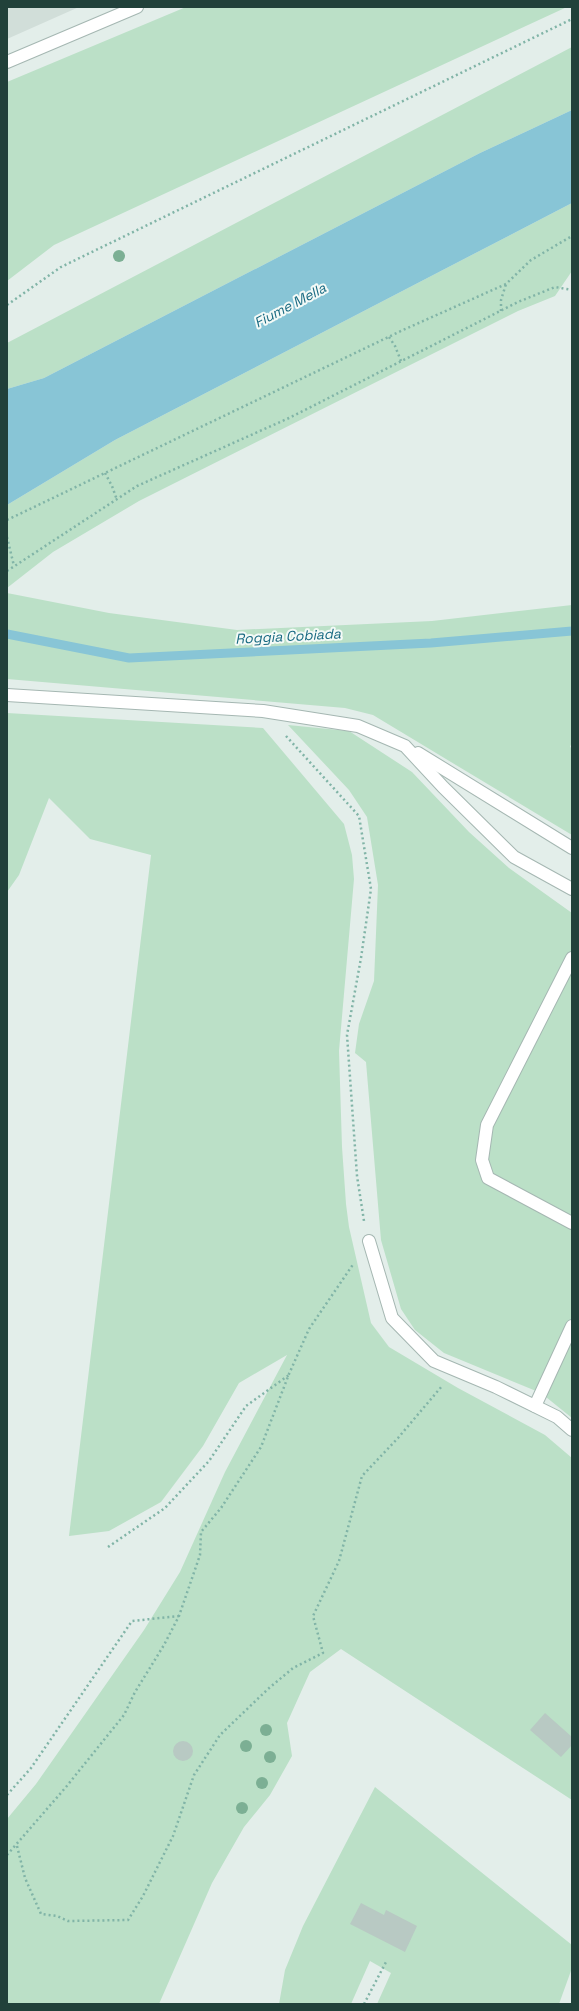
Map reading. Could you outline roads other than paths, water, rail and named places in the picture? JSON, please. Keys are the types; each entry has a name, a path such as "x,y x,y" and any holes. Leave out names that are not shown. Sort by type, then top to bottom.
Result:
{"street":[{"path":"7,62 137,7"},
{"path":"7,695 263,711 358,726 405,746 572,848"},
{"path":"405,746 443,787 514,857 572,889"},
{"path":"572,958 487,1125 482,1160 488,1178 572,1222"},
{"path":"368,1241 392,1318 434,1361 455,1369 535,1406 557,1417 572,1430"},
{"path":"535,1406 572,1326"}],"water":[{"name":"Fiume Mella","path":"572,110 572,203 115,440 7,505 7,389 44,378 480,153"}],"waterway":[{"name":"Roggia Cobiada","path":"7,634 129,658 431,643 572,631"}]}
